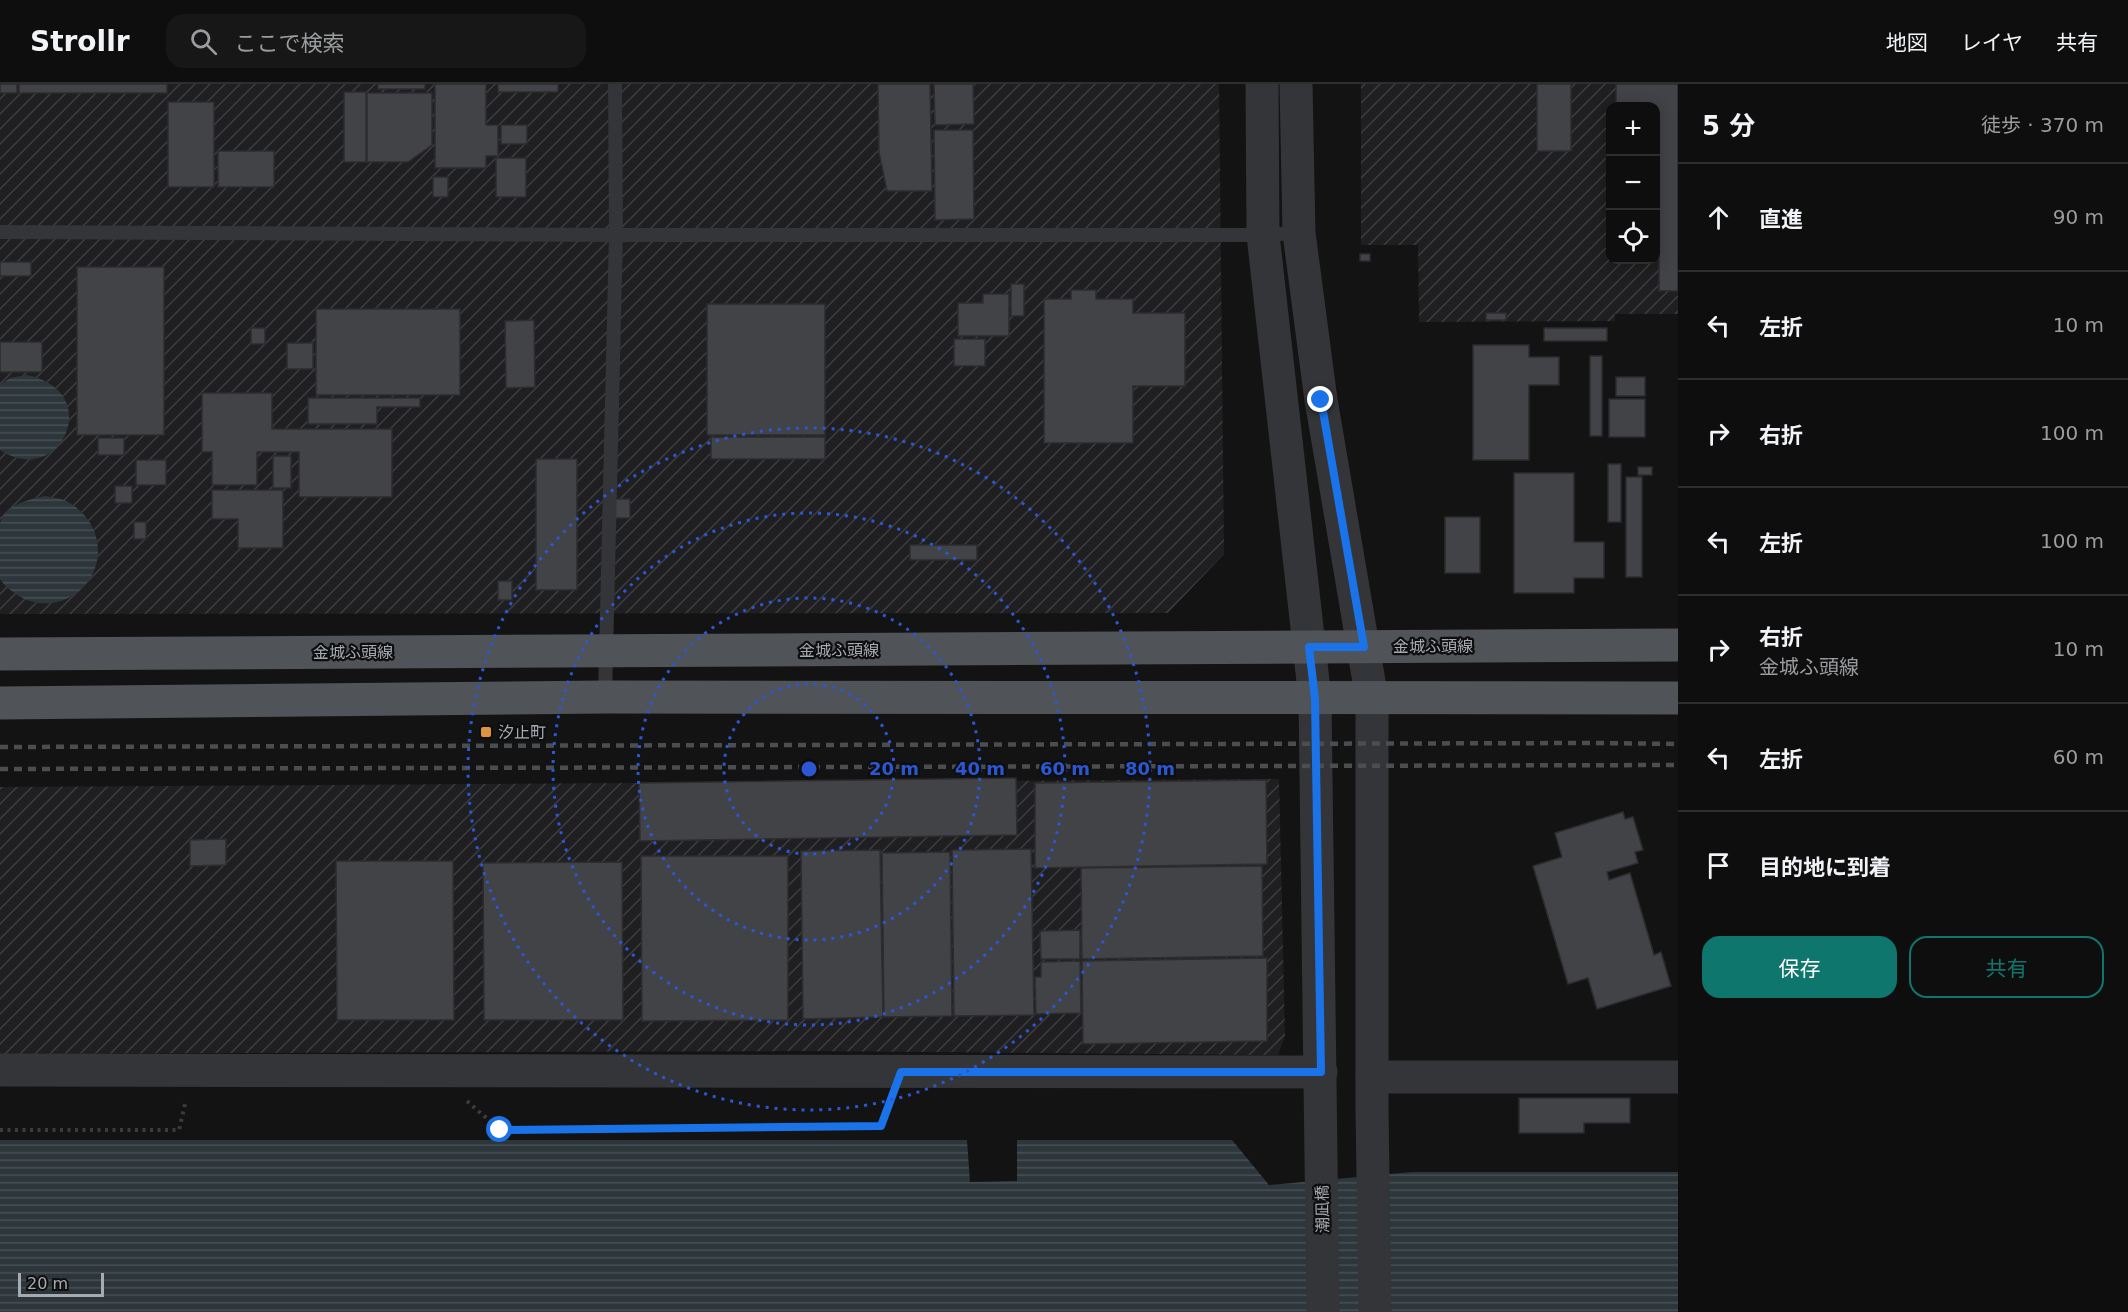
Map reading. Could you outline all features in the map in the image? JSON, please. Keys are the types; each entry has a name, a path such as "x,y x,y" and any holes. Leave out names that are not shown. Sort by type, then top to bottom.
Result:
{"main road":[{"name":"金城ふ頭線","path":"0,654 1678,645"},
{"path":"0,703 605,698 1678,698"}],"street":[{"name":"潮凪橋","path":"1262,84 1263,236 1315,699 1323,1312"},
{"path":"1296,84 1299,234 1321,400 1372,699 1372,1093 1375,1312"},
{"path":"0,1070 1321,1072"},
{"path":"1372,1093 1678,1077"}],"lane":[{"path":"605,698 615,236 615,84"},
{"path":"0,232 615,236 1263,236 1299,234"}],"path":[{"path":"0,1130 179,1130 192,1070"},
{"path":"432,1071 500,1130 881,1126 901,1072"}],"shaded area":[{"path":"0,84 1219,84 1224,554 1168,613 0,614"},
{"path":"1361,84 1678,84 1678,314 1615,314 1615,321 1419,322 1418,245 1361,245"},
{"path":"26,375 50,384 64,399 69,416 66,433 56,448 41,457 22,459 0,450 0,385 10,378"},
{"path":"46,496 66,501 86,517 96,537 98,548 94,570 82,588 65,599 45,603 25,599 1,581 0,523 7,511 13,507"},
{"path":"1279,779 1285,1036 1278,1055 799,1051 0,1054 0,787"},
{"path":"0,1140 967,1140 970,1182 1017,1181 1017,1140 1232,1140 1269,1185 1412,1172 1678,1172 1678,1312 0,1312"}],"building":[{"path":"0,84 17,84 17,93 0,93"},
{"path":"19,84 167,84 167,93 19,93"},
{"path":"378,84 425,84 425,89 378,89"},
{"path":"435,84 486,84 486,125 498,125 498,156 486,156 486,168 435,168"},
{"path":"498,84 558,84 558,92 498,92"},
{"path":"878,84 930,84 932,191 887,191 879,152"},
{"path":"934,84 973,84 974,124 935,125"},
{"path":"1537,84 1571,84 1571,151 1537,151"},
{"path":"1616,84 1678,84 1678,291 1659,291 1660,102 1616,102"},
{"path":"344,92 366,92 366,162 344,162"},
{"path":"367,93 432,93 432,145 408,162 367,162"},
{"path":"168,102 214,102 214,187 168,187"},
{"path":"501,125 527,125 527,144 501,144"},
{"path":"934,130 973,130 974,219 935,220"},
{"path":"218,151 274,151 274,187 218,187"},
{"path":"496,158 526,158 526,197 496,197"},
{"path":"433,177 448,177 448,197 433,197"},
{"path":"1360,254 1370,254 1370,261 1360,261"},
{"path":"0,262 31,262 31,276 0,276"},
{"path":"77,267 164,267 164,435 77,435"},
{"path":"1011,284 1024,284 1024,316 1011,316"},
{"path":"1071,290 1096,290 1096,299 1133,299 1133,313 1185,313 1185,386 1133,386 1133,443 1044,443 1044,299 1071,299"},
{"path":"983,294 1009,294 1009,336 958,336 958,303 983,303"},
{"path":"707,304 825,304 825,435 707,435"},
{"path":"316,309 460,309 460,395 316,395"},
{"path":"1486,313 1506,313 1506,320 1486,320"},
{"path":"534,320 535,387 506,388 505,321"},
{"path":"251,328 265,328 265,344 251,344"},
{"path":"1544,328 1607,328 1607,341 1544,341"},
{"path":"954,339 985,339 985,366 954,366"},
{"path":"0,342 42,342 42,372 0,372"},
{"path":"287,343 313,343 313,369 287,369"},
{"path":"1473,345 1529,345 1529,357 1559,357 1559,385 1529,385 1529,460 1473,460"},
{"path":"1590,356 1602,356 1602,436 1590,436"},
{"path":"1616,377 1645,377 1645,396 1616,396"},
{"path":"202,393 272,393 272,429 392,429 392,497 299,497 299,452 257,452 257,485 212,485 212,452 202,452"},
{"path":"308,398 420,398 420,407 377,407 377,424 308,424"},
{"path":"1609,399 1645,399 1645,437 1609,437"},
{"path":"711,437 825,437 825,459 711,459"},
{"path":"98,438 124,438 124,455 98,455"},
{"path":"273,456 291,456 291,488 273,488"},
{"path":"536,459 577,459 577,590 536,590"},
{"path":"136,460 166,460 166,485 136,485"},
{"path":"1608,464 1621,464 1621,522 1608,522"},
{"path":"1638,467 1652,467 1652,475 1638,475"},
{"path":"1514,473 1574,473 1574,542 1604,542 1604,578 1574,578 1574,593 1514,593"},
{"path":"1626,477 1642,477 1642,577 1626,577"},
{"path":"115,486 132,486 132,503 115,503"},
{"path":"212,490 283,490 283,548 238,548 238,519 212,519"},
{"path":"612,499 630,499 630,518 612,518"},
{"path":"1445,517 1480,517 1480,573 1445,573"},
{"path":"134,522 146,522 146,539 134,539"},
{"path":"910,545 977,545 977,560 910,560"},
{"path":"498,581 512,581 512,600 498,600"},
{"path":"1016,778 1017,835 640,841 639,783"},
{"path":"1266,780 1267,864 1035,868 1035,783"},
{"path":"1623,812 1625,819 1633,817 1643,850 1635,852 1638,863 1607,872 1609,880 1630,873 1654,955 1661,952 1671,986 1597,1009 1588,978 1568,984 1533,866 1562,857 1555,833"},
{"path":"226,839 226,865 190,866 190,840"},
{"path":"1031,849 1034,1015 954,1016 952,850"},
{"path":"880,850 883,1017 803,1019 801,851"},
{"path":"950,852 952,1016 884,1017 882,853"},
{"path":"641,856 788,856 788,1020 642,1021"},
{"path":"336,861 453,861 454,1020 337,1020"},
{"path":"622,862 623,1020 484,1020 483,863"},
{"path":"1262,866 1263,956 1082,959 1081,868"},
{"path":"1080,930 1080,959 1041,959 1040,931"},
{"path":"1267,958 1267,1041 1083,1044 1082,961"},
{"path":"1080,961 1081,1013 1036,1014 1035,977 1041,977 1041,962"},
{"path":"1519,1098 1630,1098 1630,1123 1584,1123 1584,1133 1519,1133"}],"railway":[{"path":"0,747 1678,744"},
{"path":"0,769 1678,765"}],"place":[{"name":"汐止町","path":"486,732"}],"route":[{"path":"500,1130 881,1126 901,1072 1321,1072 1315,699 1309,647 1364,647 1321,400"}]}
